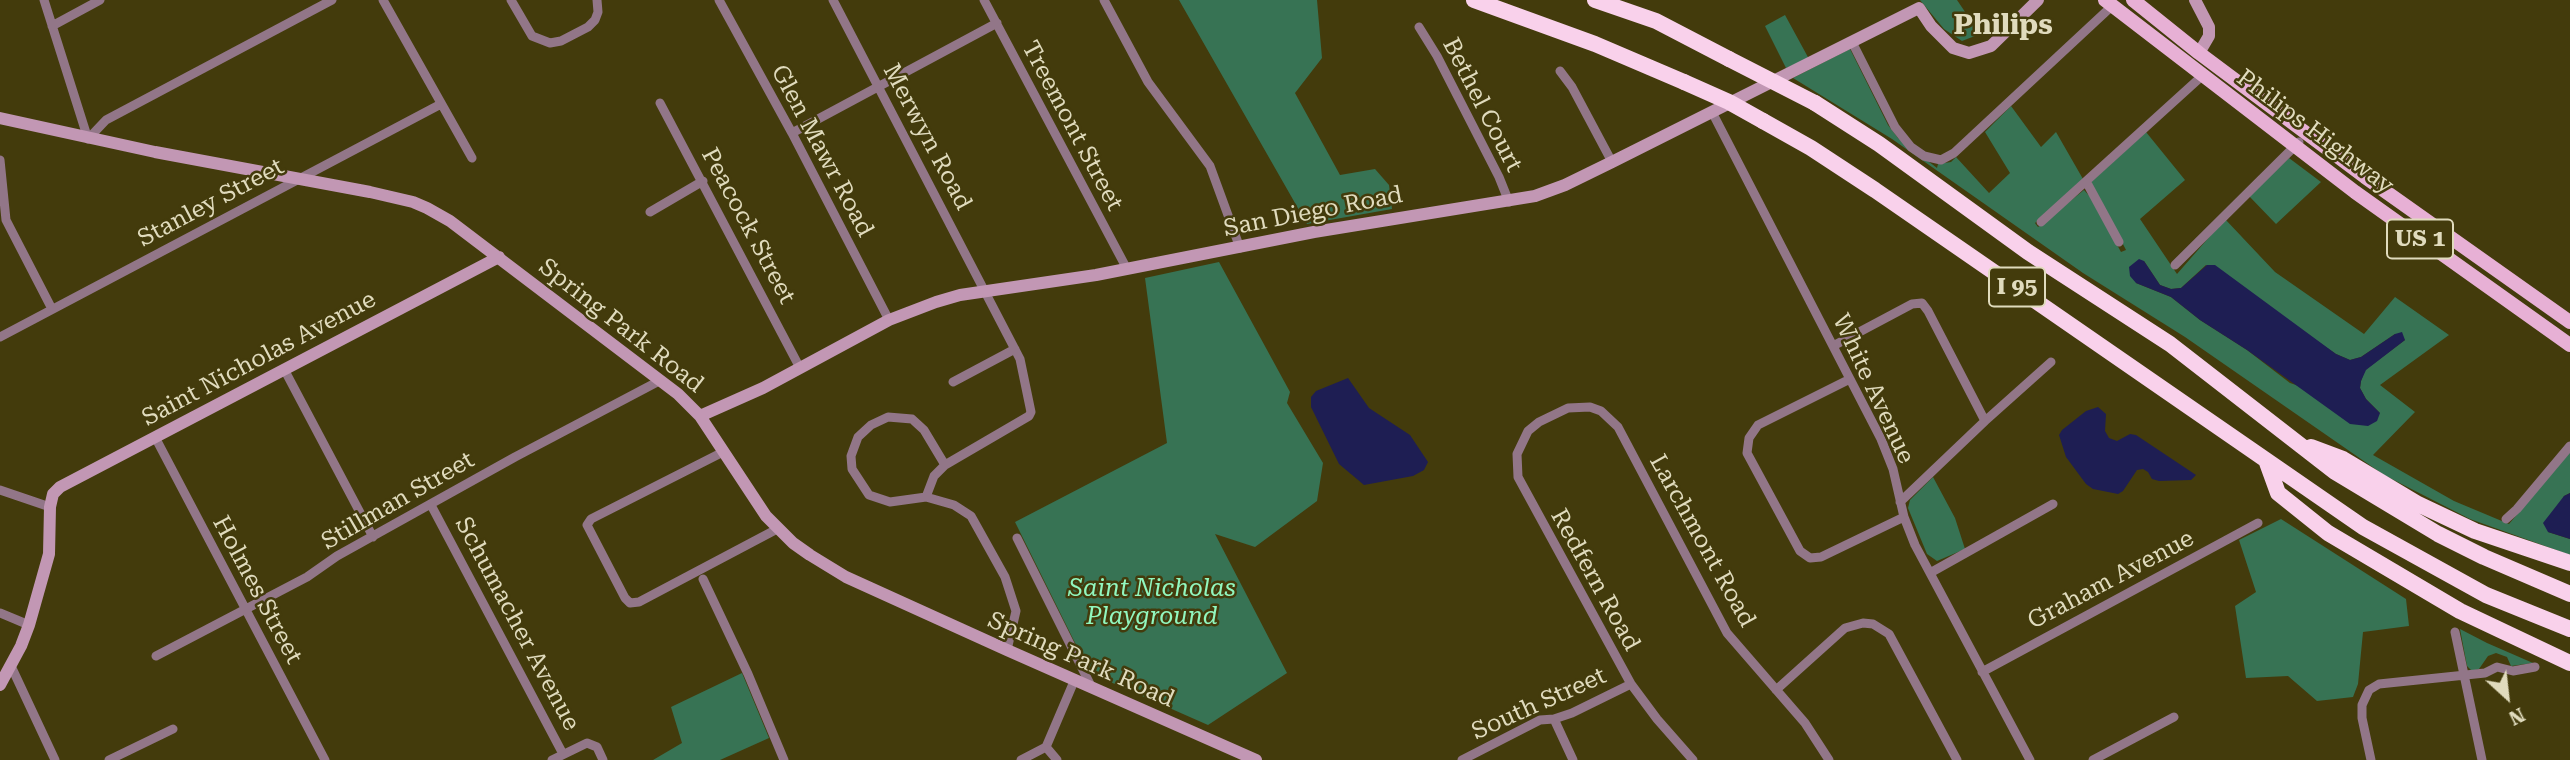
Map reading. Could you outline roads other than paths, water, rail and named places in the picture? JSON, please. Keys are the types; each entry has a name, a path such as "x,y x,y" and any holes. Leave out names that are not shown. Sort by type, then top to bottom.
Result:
{"highway":[{"name":"I 95","path":"1474,0 1595,44 1684,82 1811,148 2352,521 2486,595 2570,629"},
{"name":"I 95","path":"1595,0 1656,22 1815,103 1879,144 2028,252 2170,344 2335,472 2438,534 2570,594"},
{"path":"2293,440 2343,459 2418,504 2475,531 2570,563"},
{"path":"2266,460 2278,493 2328,533 2460,611 2570,663"}],"main road":[{"name":"Philips Highway","path":"2133,0 2308,134 2570,322"},
{"name":"Philips Highway","path":"2108,3 2294,147 2570,345"}],"street":[{"path":"44,0 88,139 106,120 332,0"},
{"path":"52,26 100,0"},
{"path":"383,0 472,158"},
{"path":"511,0 526,29 541,41 561,41 595,20 598,12 597,0"},
{"name":"Glen Mawr Road","path":"719,0 889,320"},
{"name":"Merwyn Road","path":"833,0 986,291 1015,349 1023,373 1031,412 1029,416 945,465"},
{"name":"Treemont Street","path":"984,0 1126,269"},
{"path":"1104,0 1148,82 1210,166 1240,248"},
{"path":"1917,4 1931,26 1953,48 1969,53 1991,46 2038,0"},
{"path":"2194,0 2209,27 2209,36 2199,53"},
{"path":"1852,42 1895,127 1911,147 1924,156 1940,160 1954,153 2108,3"},
{"name":"San Diego Road","path":"700,416 763,388 889,320 936,302 1240,248 1314,232 1436,211 1509,202 1549,192 1852,42 1917,4"},
{"path":"792,133 996,23"},
{"name":"Bethel Court","path":"1419,27 1437,56 1509,202"},
{"path":"1560,71 1572,87 1612,162"},
{"path":"2041,222 2202,76"},
{"name":"Peacock Street","path":"660,103 704,181 800,368"},
{"name":"Stanley Street","path":"0,337 441,104"},
{"name":"White Avenue","path":"1712,112 1887,453 1904,517 1930,573 2030,760"},
{"name":"Spring Park Road","path":"0,118 88,139 413,202 450,221 678,394 700,416 758,505 793,543 827,566 1007,650 1256,760"},
{"path":"2175,265 2308,134"},
{"path":"0,160 6,220 52,309"},
{"path":"650,212 704,181"},
{"path":"2087,183 2119,242"},
{"name":"Saint Nicholas Avenue","path":"50,507 53,494 60,487 499,257"},
{"path":"1833,346 1912,304 1922,303 1984,421"},
{"path":"953,382 1015,349"},
{"path":"1900,502 1984,421 2052,362"},
{"path":"284,369 373,537"},
{"path":"1850,379 1758,425 1749,438 1747,453 1800,551 1810,558 1821,557 1904,517"},
{"name":"Stillman Street","path":"156,656 307,577 337,556 661,380"},
{"name":"Larchmont Road","path":"1553,414 1568,408 1590,407 1612,419 1727,633 1805,723 1829,760"},
{"name":"Redfern Road","path":"1553,414 1528,431 1521,441 1517,454 1518,477 1631,684 1693,760"},
{"path":"926,496 934,476 945,465 924,430 912,419 888,418 871,425 858,437 851,456 852,469 869,495 890,502 926,496 954,505 971,516 1011,590 1016,611 1007,650"},
{"name":"Holmes Street","path":"155,437 325,760"},
{"path":"2506,519 2570,446"},
{"path":"723,452 591,519 587,525 625,598 630,603 639,602 779,528"},
{"path":"0,490 50,507 49,554 29,625 0,685"},
{"path":"1930,573 2053,504"},
{"name":"Schumacher Avenue","path":"431,505 564,754 587,743 597,747 603,760"},
{"name":"Graham Avenue","path":"1982,671 2258,523"},
{"path":"1017,538 1091,686"},
{"path":"703,579 748,674 784,760"},
{"path":"0,612 29,625"},
{"path":"1776,690 1845,628 1863,623 1873,624 1889,634 1957,760"},
{"path":"2455,632 2482,760"},
{"path":"11,666 55,760"},
{"path":"2371,760 2362,718 2364,698 2369,690 2379,684 2485,673 2497,667 2513,671 2535,667"},
{"path":"1021,760 1046,747 1075,679"},
{"name":"South Street","path":"1462,760 1540,720 1572,713 1631,684"},
{"path":"2093,760 2174,717"},
{"path":"1554,719 1573,760"},
{"path":"109,760 173,729"},
{"path":"1046,747 1057,760"},
{"path":"552,760 564,754"}],"district":[{"name":"Philips","path":"2003,26"}],"park label":[{"name":"Saint Nicholas Playground","path":"1152,603"}]}
